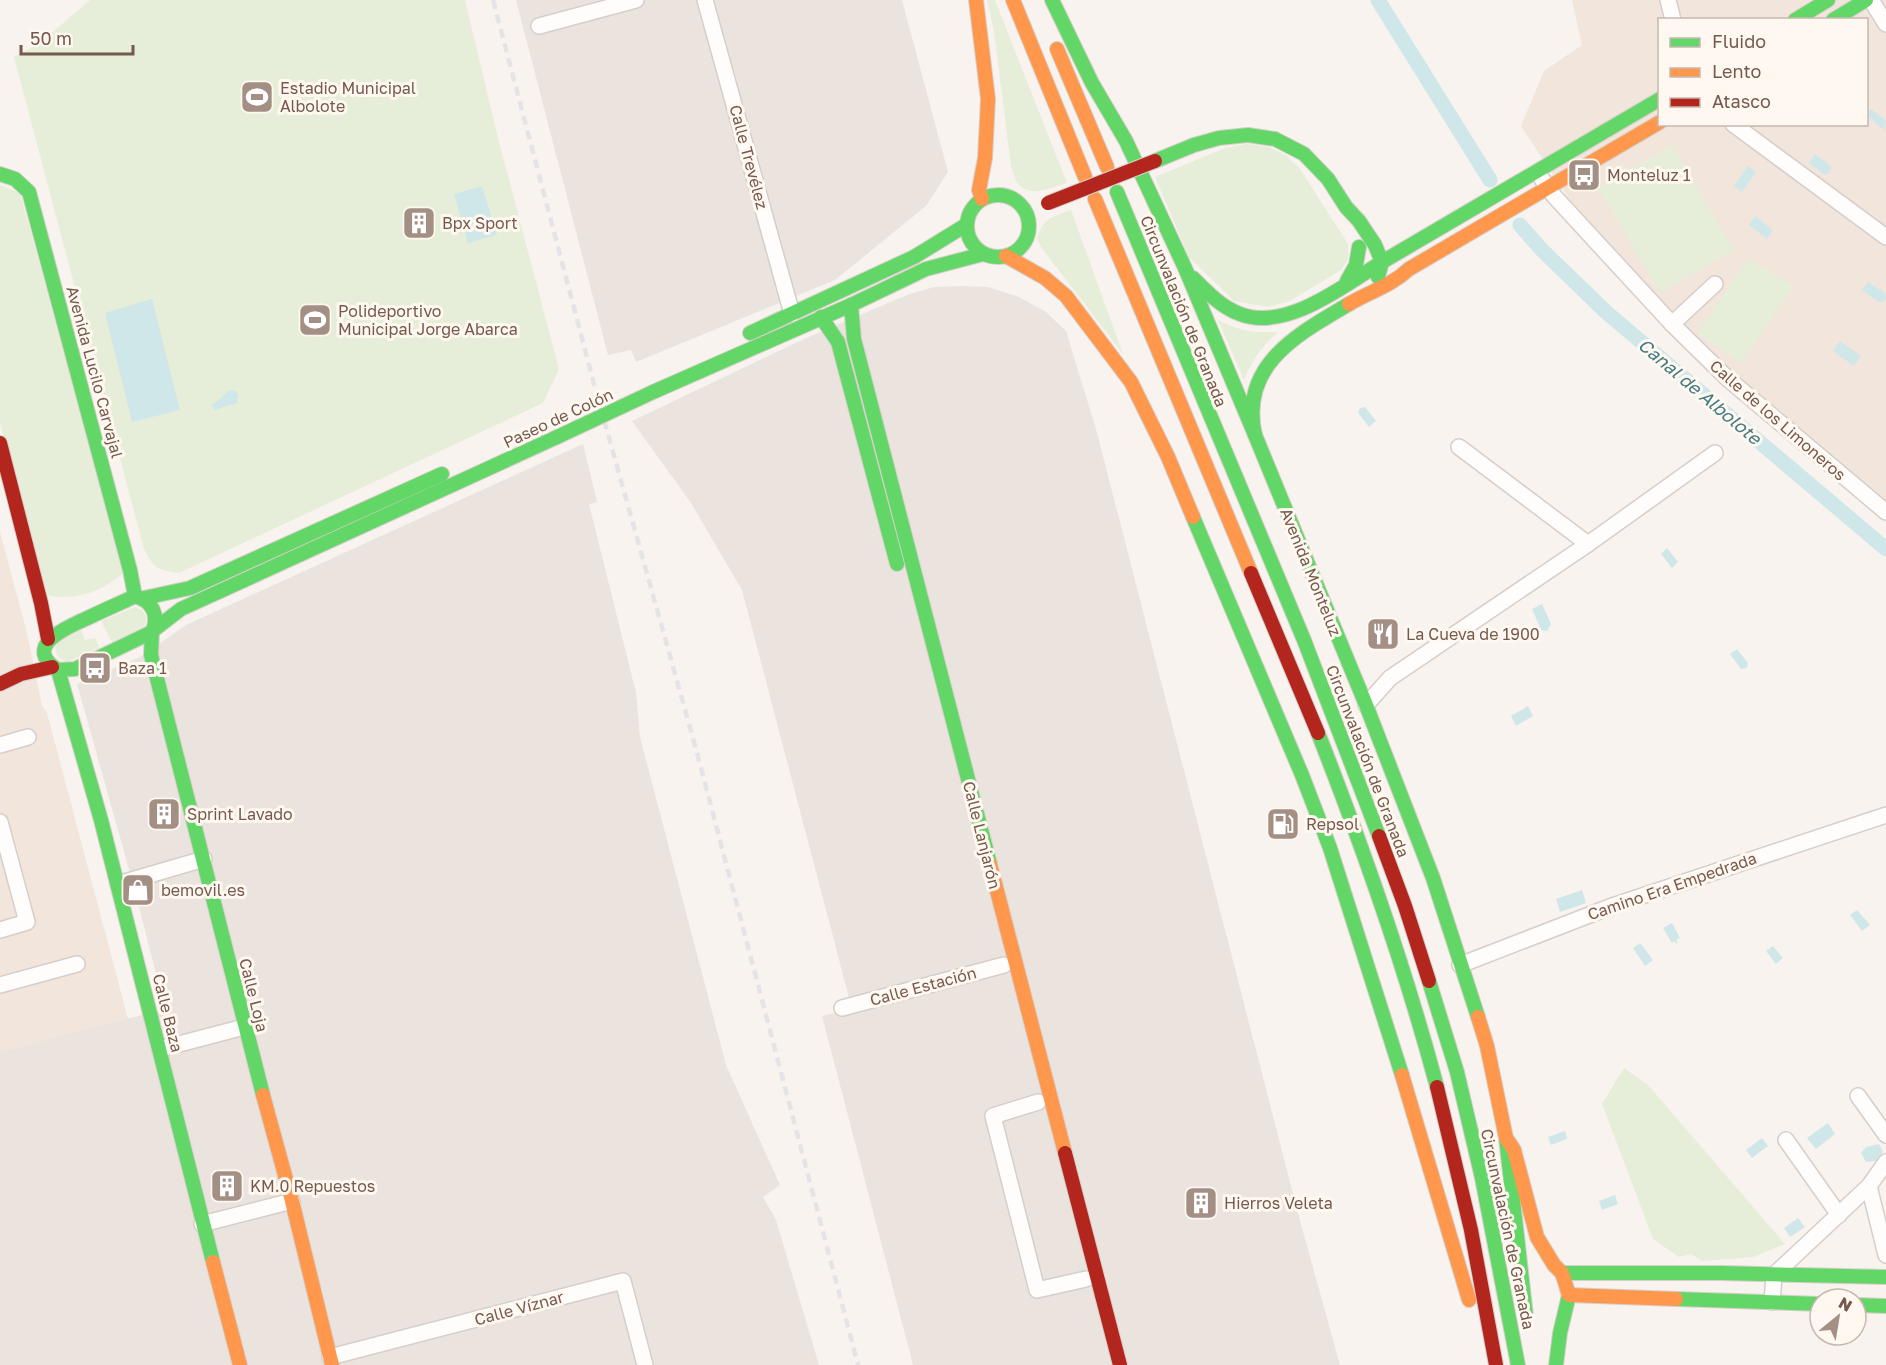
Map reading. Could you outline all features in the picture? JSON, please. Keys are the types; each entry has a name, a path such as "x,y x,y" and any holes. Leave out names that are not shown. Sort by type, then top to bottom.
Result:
{"main road":[{"path":"976,0 988,99 985,158 980,190 982,199"},
{"path":"1014,0 1085,177"},
{"path":"1038,0 1046,19"},
{"path":"1052,0 1092,83 1126,141 1185,268 1255,435"},
{"path":"1798,18 1828,0"},
{"path":"1837,18 1869,0"},
{"path":"1053,39 1107,167"},
{"path":"1185,268 1203,290 1229,311 1248,318 1269,320 1290,314 1658,100"},
{"name":"Avenida Monteluz","path":"1569,1296 1562,1273 1554,1265 1537,1237 1515,1150 1506,1138 1487,1046 1433,878 1366,705 1255,435 1251,409 1255,388 1264,370 1284,347 1365,294 1377,291 1402,277 1409,269 1658,123"},
{"path":"1026,214 1047,203 1194,145 1219,138 1248,135 1275,138 1304,154 1328,179 1375,245 1382,262 1378,278 1365,294"},
{"name":"Avenida Lucilo Carvajal","path":"0,174 15,179 29,192 140,597 152,604 156,616 153,630"},
{"name":"Circunvalación de Granada","path":"1117,192 1304,640 1351,759 1408,917 1457,1072 1484,1189 1518,1365"},
{"path":"992,195 1003,195 1013,199 1026,214 1029,225 1027,235 1016,252 1006,256 991,256 983,254 971,242 966,225 974,206 982,199 992,195"},
{"path":"1095,199 1284,652 1331,768 1384,912 1415,1006 1463,1189 1496,1365"},
{"path":"1346,207 1359,247 1359,258 1347,281"},
{"path":"740,338 914,257 966,225"},
{"path":"1359,247 1371,260 1409,269"},
{"name":"Paseo de Colón","path":"594,405 650,387 821,317 926,269 983,254"},
{"path":"1006,256 1045,278 1059,290 1100,338 1131,382 1192,512 1302,775 1330,848 1460,1267 1484,1365"},
{"name":"Calle Lanjarón","path":"851,304 854,339 1120,1365"},
{"path":"821,317 838,342 900,573"},
{"name":"Paseo de Colón","path":"55,669 75,669 153,630 181,609 557,437 650,387 698,357"},
{"path":"0,442 41,603 46,645"},
{"path":"21,674 57,632 140,597 190,588 456,467"},
{"name":"Calle Loja","path":"153,630 151,655 331,1361"},
{"name":"Calle Baza","path":"46,645 47,661 55,669 74,719 240,1365"},
{"path":"0,684 21,674 55,669"},
{"name":"Calle Lanjarón","path":"927,677 1108,1365"},
{"path":"1506,1138 1527,1325"},
{"path":"1562,1273 1721,1273 1886,1277"},
{"path":"1556,1365 1560,1333 1569,1296 1808,1304"},
{"path":"1868,1305 1886,1306"}],"street":[{"path":"539,26 636,0"},
{"name":"Calle Trevélez","path":"705,0 792,314"},
{"path":"1668,0 1672,18"},
{"path":"1869,0 1886,24"},
{"path":"1736,126 1886,237"},
{"path":"1537,171 1548,188"},
{"name":"Calle de los Limoneros","path":"1548,188 1672,324 1727,378 1886,512"},
{"path":"1672,324 1715,284"},
{"path":"1459,447 1588,544"},
{"path":"1366,705 1390,678 1588,544 1715,453"},
{"path":"0,745 28,737"},
{"name":"Camino Era Empedrada","path":"1460,965 1615,905 1886,815"},
{"path":"0,822 27,922 0,930"},
{"path":"118,884 204,859"},
{"path":"0,985 77,964"},
{"name":"Calle Estación","path":"842,1008 1004,965"},
{"path":"160,1049 244,1027"},
{"path":"1858,1096 1886,1135"},
{"path":"1038,1102 993,1116 1037,1290 1086,1279"},
{"path":"1786,1140 1839,1215"},
{"path":"1772,1302 1774,1275 1869,1186 1886,1162"},
{"path":"1869,1186 1886,1255"},
{"path":"202,1224 292,1201"},
{"path":"1721,1273 1721,1300"},
{"name":"Calle Víznar","path":"331,1361 623,1281 645,1365"}],"shaded area":[{"path":"516,0 902,0 948,172 926,206 835,280 636,362 631,350 608,355"},
{"path":"1572,0 1886,0 1886,504 1700,352 1584,222 1521,126 1544,71 1582,45"},
{"path":"934,287 988,287 1019,297 1046,312 1066,331 1096,429 1299,1217 1340,1365 913,1365 822,1016 852,1009 742,590 691,503 632,421 804,339 907,295"},
{"path":"583,444 597,502 589,504 636,693 640,737 726,1065 780,1185 763,1197 776,1220 819,1365 0,1365 0,1052 165,1009 134,887 77,684 140,657 186,625"},
{"path":"0,532 26,629 42,706 47,713 128,1019 0,1052"}],"green space":[{"path":"90,0 465,0 498,138 559,369 543,403 179,573 154,565 144,549 14,57 40,43"},
{"path":"987,0 995,0 1067,183 1030,191 1019,185 1016,179 1011,167 994,32"},
{"path":"1247,144 1268,147 1286,155 1300,169 1348,244 1348,259 1341,270 1290,301 1268,307 1234,301 1189,257 1155,177 1225,148"},
{"path":"1672,145 1734,250 1660,293 1598,188"},
{"path":"0,185 20,193 124,572 97,590 77,596 44,595 0,423"},
{"path":"1071,210 1123,354 1041,247 1037,238 1046,222 1054,216"},
{"path":"1749,258 1793,287 1741,363 1697,333"},
{"path":"1218,320 1247,330 1278,332 1258,354 1244,380"},
{"path":"135,607 142,610 147,618 144,627 112,642 101,621"},
{"path":"81,630 85,640 95,638 99,648 67,662 59,658 55,650 58,642"},
{"path":"1624,1068 1648,1085 1785,1244 1753,1257 1702,1261 1691,1254 1679,1257 1653,1239 1602,1104"}],"water":[{"path":"1871,109 1886,121 1884,130 1868,117 1868,111"},
{"path":"1815,154 1831,166 1829,173 1825,175 1809,163"},
{"path":"1748,166 1756,172 1742,192 1734,186"},
{"path":"482,186 497,235 468,243 454,194"},
{"path":"1755,216 1773,230 1767,239 1749,225"},
{"path":"1868,282 1885,293 1886,299 1883,302 1878,302 1862,290"},
{"path":"152,299 180,410 132,422 105,313"},
{"path":"1840,341 1861,356 1854,366 1833,351"},
{"path":"229,390 235,391 238,395 237,403 214,410 212,405"},
{"path":"1365,407 1376,421 1369,427 1358,413 1360,408"},
{"path":"1667,548 1678,562 1672,568 1661,554"},
{"path":"1542,604 1551,624 1547,631 1541,630 1532,609"},
{"path":"1737,649 1748,663 1747,668 1741,669 1730,654"},
{"path":"1528,706 1533,716 1516,726 1511,716"},
{"path":"1582,890 1586,903 1560,912 1556,899"},
{"path":"1857,910 1870,925 1862,931 1850,915"},
{"path":"1672,923 1680,938 1677,939 1677,944 1674,941 1672,943 1663,928"},
{"path":"1640,943 1653,960 1645,966 1633,948"},
{"path":"1773,946 1783,958 1776,964 1766,951"},
{"path":"1828,1123 1835,1134 1816,1149 1807,1138"},
{"path":"1565,1131 1567,1139 1551,1145 1548,1137"},
{"path":"1762,1138 1768,1146 1752,1158 1746,1150"},
{"path":"1879,1144 1883,1152 1876,1161 1866,1162 1861,1153 1866,1147"},
{"path":"1615,1195 1618,1204 1602,1210 1599,1201"},
{"path":"1798,1218 1805,1227 1790,1237 1784,1228"}],"waterway":[{"name":"Canal de Albolote","path":"1378,0 1490,180"},
{"name":"Canal de Albolote","path":"1520,225 1542,250 1606,312 1886,549"}],"railway":[{"path":"493,0 594,384 696,749 858,1365"}],"traffic: fast":[{"path":"1052,0 1092,83 1126,141 1185,268 1255,435"},
{"path":"1798,18 1828,0"},
{"path":"1836,18 1866,0"},
{"path":"1382,262 1658,100"},
{"path":"1155,161 1194,145 1219,138 1248,135 1275,139 1304,154 1328,179 1375,245 1382,262 1378,277"},
{"path":"0,174 15,179 29,192 135,596"},
{"path":"1117,192 1304,640 1379,836"},
{"path":"998,195 1010,197 1020,204 1027,214 1029,226 1027,238 1020,248 1010,255 998,257 986,255 976,248 969,238 967,226 969,214 976,204 986,197 998,195"},
{"path":"750,333 914,257 966,225"},
{"path":"1347,281 1356,265 1359,247"},
{"path":"653,392 851,305 926,269 983,254"},
{"path":"1193,278 1215,299 1233,311 1258,318 1276,317 1295,312 1314,303 1382,262"},
{"path":"1349,304 1293,340 1277,354 1264,371 1256,389 1252,411 1255,435 1366,705 1433,878 1478,1017"},
{"path":"851,305 854,339 990,864"},
{"path":"821,317 838,342 897,564"},
{"path":"557,437 653,392"},
{"path":"155,629 181,609 557,437"},
{"path":"144,598 190,588 442,474"},
{"path":"1193,517 1302,775 1330,848 1402,1075"},
{"path":"135,596 146,601 155,614 152,632 75,669 58,670 47,661 44,652 46,644 62,630 135,596"},
{"path":"152,632 151,655 263,1095"},
{"path":"58,670 101,820 213,1262"},
{"path":"1318,733 1383,909 1437,1087"},
{"path":"1429,981 1457,1072 1482,1178 1518,1365"},
{"path":"1506,1138 1526,1316"},
{"path":"1562,1273 1721,1273 1886,1277"},
{"path":"1556,1365 1560,1333 1569,1295"},
{"path":"1676,1299 1808,1304"},
{"path":"1868,1305 1886,1306"}],"traffic: slow":[{"path":"976,0 988,99 985,158 979,190 982,199"},
{"path":"1013,0 1085,177"},
{"path":"1057,49 1107,167"},
{"path":"1349,304 1387,284 1658,123"},
{"path":"1095,199 1251,573"},
{"path":"1006,256 1045,278 1066,296 1131,382 1168,457 1193,517"},
{"path":"990,864 1065,1153"},
{"path":"1478,1017 1487,1046 1506,1138 1514,1150 1537,1237 1554,1265 1562,1273 1569,1295 1676,1299"},
{"path":"1402,1075 1469,1300"},
{"path":"263,1095 292,1201 332,1365"},
{"path":"213,1262 240,1365"}],"traffic: jam":[{"path":"1048,203 1155,161"},
{"path":"0,443 48,639"},
{"path":"1251,573 1318,733"},
{"path":"0,684 21,674 52,667"},
{"path":"1379,836 1429,981"},
{"path":"1437,1087 1471,1230 1496,1365"},
{"path":"1065,1153 1120,1365"}],"place":[{"name":"Estadio Municipal Albolote","path":"257,97"},
{"name":"Monteluz 1","path":"1584,175"},
{"name":"Bpx Sport","path":"419,223"},
{"name":"Polideportivo Municipal Jorge Abarca","path":"315,320"},
{"name":"La Cueva de 1900","path":"1383,634"},
{"name":"Baza 1","path":"95,668"},
{"name":"Sprint Lavado","path":"164,814"},
{"name":"Repsol","path":"1283,824"},
{"name":"bemovil.es","path":"138,890"},
{"name":"KM.0 Repuestos","path":"227,1186"},
{"name":"Hierros Veleta","path":"1201,1203"}]}
